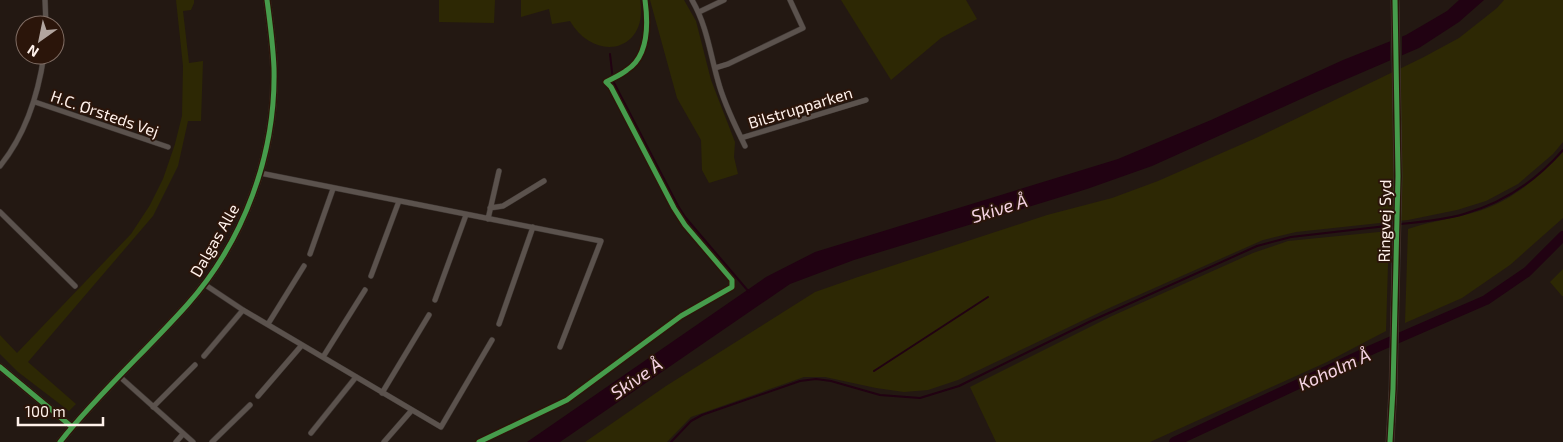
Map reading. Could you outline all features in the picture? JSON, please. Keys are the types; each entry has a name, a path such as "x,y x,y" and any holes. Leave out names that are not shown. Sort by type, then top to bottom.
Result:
{"main road":[{"name":"Ringvej Syd","path":"1390,442 1398,176 1395,3"}],"street":[{"path":"45,0 46,15"},
{"name":"Dalgas Alle","path":"60,442 119,376 187,305 220,261 237,232 260,173 271,120 274,68 267,0"},
{"name":"Bilstrupparken","path":"692,0 699,12 711,48 724,98 745,146"},
{"path":"699,12 724,0"},
{"path":"715,68 728,64 803,28 790,0"},
{"path":"0,166 13,147 35,102 42,65"},
{"name":"Bilstrupparken","path":"742,138 866,100"},
{"name":"H.C. Ørsteds Vej","path":"35,102 168,147"},
{"path":"488,219 499,172"},
{"path":"260,173 601,241 560,347"},
{"path":"490,208 503,206 544,181"},
{"path":"310,254 333,189"},
{"path":"371,276 398,202"},
{"path":"0,212 75,286"},
{"path":"435,300 466,215"},
{"path":"499,324 533,228"},
{"path":"268,324 304,266"},
{"path":"204,284 243,310 441,428 492,340"},
{"path":"323,357 365,290"},
{"path":"204,356 243,310"},
{"path":"382,393 429,315"},
{"path":"258,396 302,345"},
{"path":"153,407 194,365"},
{"path":"0,367 72,427"},
{"path":"119,376 192,442"},
{"path":"311,433 356,377"},
{"path":"212,442 250,405"},
{"path":"384,442 412,410"},
{"path":"176,442 183,434"}],"shaded area":[{"path":"176,0 194,0 191,10 183,11 189,63 203,61 201,121 188,121 178,166 153,216 28,362 76,404 69,411 18,372 0,354 0,335 17,353 131,234 150,205 163,179 182,116 183,66"},
{"path":"439,0 495,0 494,23 439,22"},
{"path":"521,0 640,0 641,17 636,31 628,40 618,46 606,47 593,43 581,35 570,21 552,24 549,9 521,17"},
{"path":"650,0 684,0 696,21 711,80 735,142 734,157 738,174 709,183 702,170 701,140 677,98"},
{"path":"841,0 966,0 977,19 941,38 891,80"},
{"path":"1504,0 1563,0 1563,142 1553,154 1518,184 1486,201 1457,210 1408,220 1296,232 1263,240 1107,309 958,380 928,390 904,392 825,377 804,377 691,417 667,442 585,442 666,386 815,292 1047,215 1112,198 1158,181 1256,138 1422,58 1459,38 1497,8"},
{"path":"1563,152 1563,218 1510,265 1462,298 1405,323 1408,229 1491,207 1525,187"},
{"path":"1389,231 1386,331 1327,362 1150,442 996,442 970,387 1112,316 1253,253 1288,241"},
{"path":"1563,269 1563,296 1562,296 1550,282"}],"water":[{"name":"Skive Å","path":"1459,0 1484,0 1459,22 1419,48 1152,166 1087,189 854,260 790,284 560,442 527,442 766,277 815,252 1118,159 1211,120 1343,60 1406,35 1447,11"}],"pier":[{"path":"1402,34 1402,58 1390,63 1390,39"}],"waterway":[{"path":"610,54 613,81 678,206 685,217 749,292"},
{"path":"1400,224 1449,218 1492,204 1531,181 1563,150"},
{"path":"671,442 691,421 702,415 800,381 816,379 831,381 880,395 920,398 959,386 1091,321 1257,246 1291,237 1395,225"},
{"name":"Koholm Å","path":"1174,442 1371,350 1486,300 1527,272 1563,236"},
{"path":"874,371 988,297"}],"cycle path":[{"path":"60,442 90,407 187,305 225,253 240,225 253,195 262,164 273,100 274,59 267,0"},
{"path":"479,442 567,400 681,316 732,287 732,280 685,225 674,208 611,87 606,82 627,70 640,56 645,38 647,18 645,0"},
{"path":"1390,442 1398,176 1395,0"},
{"path":"0,367 72,427"}]}
